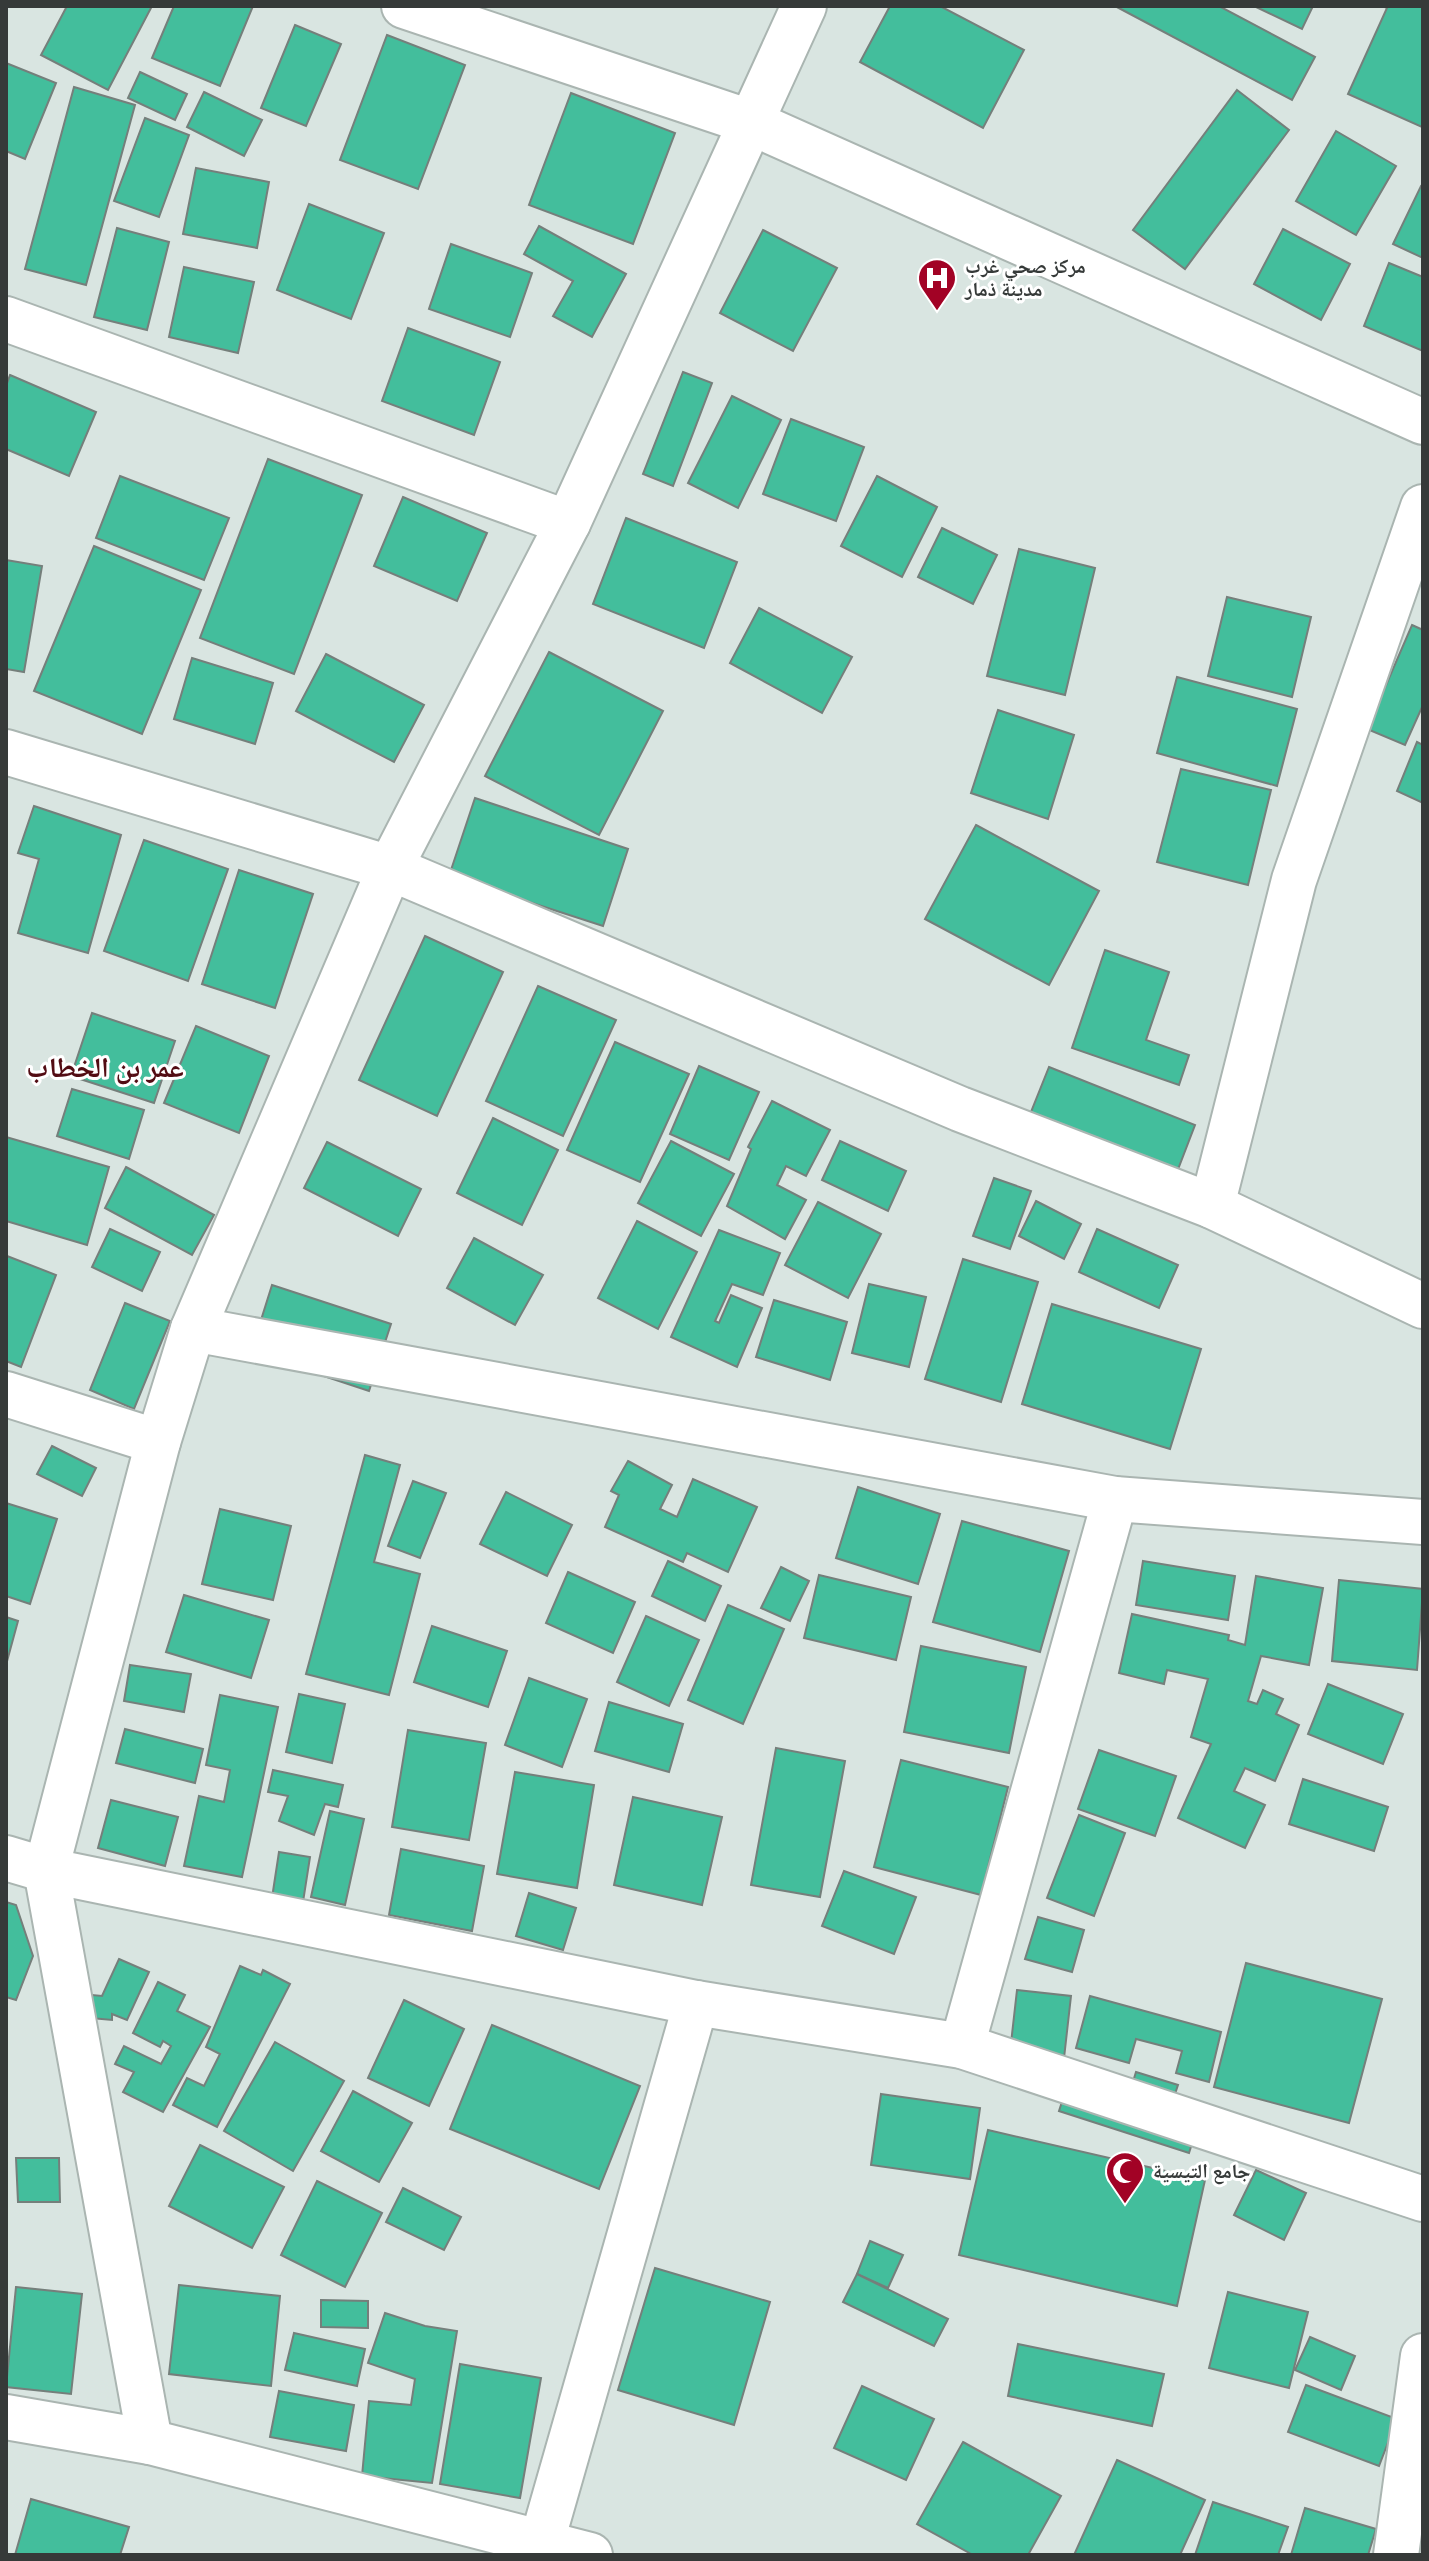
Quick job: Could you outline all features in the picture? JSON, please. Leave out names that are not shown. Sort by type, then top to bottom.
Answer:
[{"type":"street","points":[[404,6],[750,122],[1423,422]]},
{"type":"street","points":[[150,2442],[26,1864],[193,1329],[390,868],[568,523],[804,6]]},
{"type":"street","points":[[6,319],[568,523]]},
{"type":"street","points":[[1212,1206],[1294,880],[1423,507]]},
{"type":"street","points":[[6,752],[390,868],[960,1109],[1212,1206],[1423,1306]]},
{"type":"street","points":[[193,1329],[1115,1499],[1423,1522]]},
{"type":"street","points":[[6,1394],[158,1442]]},
{"type":"street","points":[[962,2046],[1115,1499]]},
{"type":"street","points":[[26,1864],[696,2003],[962,2046],[1423,2199]]},
{"type":"street","points":[[540,2550],[696,2003]]},
{"type":"street","points":[[1396,2555],[1423,2356]]},
{"type":"street","points":[[6,2417],[150,2442],[540,2550],[590,2555]]},
{"type":"building","points":[[67,6],[152,6],[108,90],[41,55]]},
{"type":"building","points":[[174,6],[253,6],[220,86],[152,58]]},
{"type":"building","points":[[890,6],[940,6],[1024,50],[983,128],[860,62]]},
{"type":"building","points":[[1115,6],[1219,6],[1315,57],[1292,100]]},
{"type":"building","points":[[1254,6],[1313,6],[1302,29]]},
{"type":"building","points":[[1383,6],[1423,6],[1422,127],[1348,94],[1387,8]]},
{"type":"building","points":[[295,25],[341,44],[306,126],[261,108]]},
{"type":"building","points":[[387,35],[465,65],[418,189],[340,160]]},
{"type":"building","points":[[6,63],[56,83],[25,159],[6,151]]},
{"type":"building","points":[[140,72],[187,94],[175,120],[128,98]]},
{"type":"building","points":[[74,87],[135,105],[86,285],[25,269]]},
{"type":"building","points":[[1237,90],[1289,130],[1185,269],[1133,230]]},
{"type":"building","points":[[204,92],[262,120],[244,156],[187,127]]},
{"type":"building","points":[[571,93],[675,133],[633,244],[529,205]]},
{"type":"building","points":[[145,118],[189,135],[159,217],[114,201]]},
{"type":"building","points":[[1336,131],[1396,166],[1356,235],[1296,201]]},
{"type":"building","points":[[196,168],[269,182],[257,248],[183,234]]},
{"type":"building","points":[[1423,187],[1423,258],[1393,244]]},
{"type":"building","points":[[309,204],[384,233],[351,319],[277,290]]},
{"type":"building","points":[[539,226],[626,274],[592,337],[553,316],[573,281],[524,254]]},
{"type":"building","points":[[117,228],[169,242],[147,330],[94,317]]},
{"type":"building","points":[[1283,229],[1350,264],[1321,320],[1254,284]]},
{"type":"building","points":[[763,230],[837,268],[793,351],[720,313]]},
{"type":"building","points":[[451,244],[532,273],[510,337],[429,309]]},
{"type":"building","points":[[1389,263],[1423,277],[1423,351],[1364,326]]},
{"type":"building","points":[[184,267],[254,282],[238,353],[169,337]]},
{"type":"building","points":[[408,328],[500,362],[474,435],[382,401]]},
{"type":"building","points":[[683,372],[712,383],[673,486],[643,474]]},
{"type":"building","points":[[10,375],[96,412],[69,476],[6,449],[6,386]]},
{"type":"building","points":[[732,396],[781,420],[738,508],[688,483]]},
{"type":"building","points":[[791,419],[864,447],[836,521],[763,494]]},
{"type":"building","points":[[268,459],[362,495],[294,674],[200,638]]},
{"type":"building","points":[[120,476],[229,518],[204,580],[96,538]]},
{"type":"building","points":[[877,476],[937,507],[902,577],[841,546]]},
{"type":"building","points":[[403,497],[487,533],[457,601],[374,566]]},
{"type":"building","points":[[626,518],[737,562],[704,648],[593,604]]},
{"type":"building","points":[[942,528],[997,555],[973,604],[918,577]]},
{"type":"building","points":[[94,546],[201,590],[142,734],[34,691]]},
{"type":"building","points":[[1019,549],[1095,568],[1065,695],[987,676]]},
{"type":"building","points":[[6,560],[42,566],[24,672],[6,669]]},
{"type":"building","points":[[1227,597],[1311,617],[1292,697],[1208,676]]},
{"type":"building","points":[[759,608],[852,657],[822,713],[730,663]]},
{"type":"building","points":[[1412,625],[1423,630],[1423,705],[1405,745],[1367,729]]},
{"type":"building","points":[[549,652],[663,711],[599,835],[485,776]]},
{"type":"building","points":[[326,654],[424,705],[394,762],[296,711]]},
{"type":"building","points":[[192,658],[273,683],[255,744],[174,719]]},
{"type":"building","points":[[1177,677],[1297,709],[1277,786],[1157,753]]},
{"type":"building","points":[[998,710],[1074,735],[1048,819],[971,793]]},
{"type":"building","points":[[1417,742],[1423,745],[1423,803],[1397,791]]},
{"type":"building","points":[[1181,769],[1271,790],[1248,885],[1157,862]]},
{"type":"building","points":[[475,798],[628,849],[603,926],[449,876]]},
{"type":"building","points":[[34,806],[121,835],[88,953],[18,933],[39,859],[18,853]]},
{"type":"building","points":[[976,825],[1099,891],[1049,985],[925,919]]},
{"type":"building","points":[[144,840],[228,869],[188,981],[104,951]]},
{"type":"building","points":[[239,870],[313,894],[275,1008],[202,984]]},
{"type":"building","points":[[425,936],[503,972],[437,1116],[359,1080]]},
{"type":"building","points":[[1105,950],[1169,972],[1146,1040],[1189,1055],[1179,1085],[1072,1048]]},
{"type":"building","points":[[538,986],[616,1020],[563,1136],[486,1101]]},
{"type":"building","points":[[92,1013],[175,1041],[154,1103],[71,1076]]},
{"type":"building","points":[[196,1026],[269,1056],[239,1133],[164,1103]]},
{"type":"building","points":[[615,1042],[689,1074],[640,1182],[567,1150]]},
{"type":"building","points":[[699,1066],[759,1092],[729,1160],[670,1134]]},
{"type":"building","points":[[1049,1067],[1195,1125],[1172,1185],[1025,1127]]},
{"type":"building","points":[[72,1089],[144,1110],[129,1159],[57,1136]]},
{"type":"building","points":[[772,1101],[830,1130],[806,1176],[786,1166],[777,1185],[806,1200],[785,1239],[727,1206],[751,1149],[748,1147]]},
{"type":"building","points":[[493,1118],[558,1150],[522,1225],[457,1193]]},
{"type":"building","points":[[6,1137],[109,1167],[87,1245],[6,1221]]},
{"type":"building","points":[[671,1141],[734,1174],[701,1236],[638,1203]]},
{"type":"building","points":[[840,1141],[906,1171],[888,1211],[822,1180]]},
{"type":"building","points":[[327,1142],[421,1189],[398,1236],[304,1188]]},
{"type":"building","points":[[126,1167],[214,1215],[192,1255],[105,1208]]},
{"type":"building","points":[[994,1178],[1031,1191],[1010,1249],[973,1236]]},
{"type":"building","points":[[1036,1201],[1081,1224],[1064,1259],[1019,1236]]},
{"type":"building","points":[[818,1202],[881,1234],[848,1298],[785,1265]]},
{"type":"building","points":[[637,1221],[697,1252],[658,1329],[598,1298]]},
{"type":"building","points":[[110,1229],[160,1252],[142,1291],[92,1267]]},
{"type":"building","points":[[1097,1229],[1178,1265],[1159,1308],[1079,1272]]},
{"type":"building","points":[[719,1230],[780,1253],[763,1295],[732,1284],[715,1321],[719,1323],[731,1295],[762,1308],[737,1367],[671,1337]]},
{"type":"building","points":[[474,1238],[543,1275],[515,1325],[447,1288]]},
{"type":"building","points":[[7,1256],[56,1275],[21,1367],[6,1361]]},
{"type":"building","points":[[963,1259],[1038,1282],[1001,1402],[925,1379]]},
{"type":"building","points":[[869,1284],[926,1297],[909,1367],[852,1353]]},
{"type":"building","points":[[272,1285],[391,1324],[369,1391],[251,1352]]},
{"type":"building","points":[[774,1300],[847,1322],[830,1380],[756,1357]]},
{"type":"building","points":[[125,1303],[170,1321],[134,1409],[90,1390]]},
{"type":"building","points":[[1052,1304],[1201,1349],[1170,1449],[1022,1404]]},
{"type":"building","points":[[52,1446],[96,1468],[82,1496],[37,1474]]},
{"type":"building","points":[[365,1455],[400,1465],[374,1562],[420,1574],[389,1695],[306,1674]]},
{"type":"building","points":[[628,1461],[672,1485],[660,1509],[677,1517],[693,1479],[757,1507],[728,1572],[687,1553],[683,1562],[605,1527],[619,1495],[611,1491]]},
{"type":"building","points":[[413,1481],[446,1493],[420,1558],[388,1546]]},
{"type":"building","points":[[858,1487],[940,1514],[918,1584],[836,1558]]},
{"type":"building","points":[[506,1492],[572,1525],[547,1576],[480,1544]]},
{"type":"building","points":[[6,1503],[57,1519],[30,1604],[6,1596]]},
{"type":"building","points":[[220,1509],[291,1526],[273,1600],[202,1584]]},
{"type":"building","points":[[962,1521],[1069,1551],[1040,1652],[933,1622]]},
{"type":"building","points":[[668,1561],[721,1586],[705,1621],[652,1596]]},
{"type":"building","points":[[1143,1561],[1235,1576],[1228,1620],[1136,1605]]},
{"type":"building","points":[[781,1567],[809,1581],[790,1621],[761,1608]]},
{"type":"building","points":[[568,1572],[635,1602],[613,1653],[546,1623]]},
{"type":"building","points":[[819,1575],[911,1597],[896,1660],[804,1638]]},
{"type":"building","points":[[1256,1576],[1323,1588],[1309,1665],[1261,1656],[1248,1701],[1257,1704],[1263,1690],[1283,1699],[1276,1714],[1299,1725],[1275,1781],[1245,1768],[1234,1791],[1265,1805],[1245,1848],[1178,1818],[1211,1744],[1191,1737],[1208,1679],[1167,1670],[1164,1684],[1119,1673],[1132,1614],[1229,1635],[1228,1640],[1245,1645]]},
{"type":"building","points":[[1339,1580],[1423,1589],[1417,1670],[1332,1661]]},
{"type":"building","points":[[184,1595],[269,1620],[251,1678],[166,1652]]},
{"type":"building","points":[[728,1605],[784,1629],[743,1724],[688,1700]]},
{"type":"building","points":[[646,1616],[699,1640],[669,1706],[617,1682]]},
{"type":"building","points":[[6,1617],[18,1621],[6,1665]]},
{"type":"building","points":[[432,1626],[507,1651],[488,1707],[414,1682]]},
{"type":"building","points":[[921,1646],[1026,1667],[1009,1753],[904,1732]]},
{"type":"building","points":[[130,1665],[191,1674],[184,1712],[124,1701]]},
{"type":"building","points":[[529,1678],[587,1699],[562,1767],[505,1745]]},
{"type":"building","points":[[1328,1684],[1403,1714],[1383,1764],[1308,1734]]},
{"type":"building","points":[[299,1694],[345,1704],[332,1763],[286,1752]]},
{"type":"building","points":[[220,1695],[278,1707],[242,1877],[184,1866],[199,1796],[224,1802],[230,1770],[206,1765]]},
{"type":"building","points":[[609,1702],[683,1724],[669,1772],[595,1751]]},
{"type":"building","points":[[125,1729],[203,1749],[195,1783],[116,1763]]},
{"type":"building","points":[[408,1730],[486,1743],[469,1840],[392,1827]]},
{"type":"building","points":[[776,1748],[845,1761],[820,1897],[751,1885]]},
{"type":"building","points":[[1099,1750],[1176,1776],[1155,1836],[1078,1809]]},
{"type":"building","points":[[901,1760],[1008,1787],[981,1895],[874,1867]]},
{"type":"building","points":[[273,1770],[343,1785],[338,1807],[325,1804],[314,1835],[279,1821],[288,1796],[268,1792]]},
{"type":"building","points":[[515,1772],[594,1785],[577,1888],[497,1874]]},
{"type":"building","points":[[1303,1779],[1388,1807],[1374,1851],[1289,1824]]},
{"type":"building","points":[[633,1797],[722,1817],[702,1905],[614,1885]]},
{"type":"building","points":[[111,1800],[178,1817],[165,1866],[98,1848]]},
{"type":"building","points":[[330,1811],[364,1819],[345,1905],[311,1897]]},
{"type":"building","points":[[1079,1815],[1125,1833],[1094,1916],[1047,1898]]},
{"type":"building","points":[[401,1849],[484,1866],[472,1931],[389,1915]]},
{"type":"building","points":[[279,1852],[310,1857],[303,1902],[272,1898]]},
{"type":"building","points":[[844,1871],[916,1897],[894,1954],[822,1926]]},
{"type":"building","points":[[529,1893],[576,1908],[563,1950],[516,1936]]},
{"type":"building","points":[[6,1902],[16,1905],[33,1956],[16,2000],[6,1997]]},
{"type":"building","points":[[1038,1917],[1084,1930],[1072,1972],[1025,1959]]},
{"type":"building","points":[[119,1959],[149,1972],[127,2020],[112,2014],[112,2020],[80,2017],[82,1994],[102,1996]]},
{"type":"building","points":[[1246,1963],[1382,1999],[1349,2123],[1214,2087]]},
{"type":"building","points":[[240,1966],[261,1975],[263,1970],[290,1984],[217,2127],[173,2105],[187,2078],[204,2086],[220,2054],[206,2047]]},
{"type":"building","points":[[158,1982],[185,1995],[177,2011],[210,2027],[163,2112],[123,2092],[134,2072],[115,2064],[124,2046],[161,2064],[171,2046],[163,2041],[160,2047],[133,2033]]},
{"type":"building","points":[[1017,1990],[1071,1996],[1063,2067],[1009,2061]]},
{"type":"building","points":[[1090,1996],[1221,2032],[1209,2082],[1176,2073],[1182,2051],[1136,2039],[1129,2063],[1076,2048]]},
{"type":"building","points":[[404,2000],[464,2029],[429,2106],[368,2078]]},
{"type":"building","points":[[492,2025],[640,2086],[599,2189],[450,2129]]},
{"type":"building","points":[[275,2042],[344,2081],[293,2171],[224,2131]]},
{"type":"building","points":[[1136,2072],[1178,2085],[1167,2118],[1197,2128],[1189,2153],[1059,2111],[1067,2086],[1126,2104]]},
{"type":"building","points":[[353,2091],[412,2123],[379,2182],[321,2151]]},
{"type":"building","points":[[881,2094],[980,2108],[970,2179],[871,2165]]},
{"type":"building","points":[[988,2130],[1205,2180],[1177,2306],[959,2255]]},
{"type":"building","points":[[200,2145],[284,2187],[252,2248],[169,2206]]},
{"type":"building","points":[[16,2158],[59,2158],[60,2202],[18,2202]]},
{"type":"building","points":[[1256,2170],[1306,2193],[1284,2240],[1234,2215]]},
{"type":"building","points":[[317,2181],[382,2213],[345,2287],[281,2255]]},
{"type":"building","points":[[403,2188],[461,2217],[444,2250],[386,2222]]},
{"type":"building","points":[[870,2241],[903,2255],[888,2288],[857,2274]]},
{"type":"building","points":[[655,2268],[770,2302],[734,2425],[618,2390]]},
{"type":"building","points":[[857,2274],[948,2319],[934,2346],[843,2302]]},
{"type":"building","points":[[179,2285],[280,2296],[271,2386],[169,2374]]},
{"type":"building","points":[[16,2287],[82,2294],[71,2394],[6,2387]]},
{"type":"building","points":[[1228,2292],[1308,2312],[1289,2388],[1209,2368]]},
{"type":"building","points":[[321,2300],[368,2301],[368,2328],[321,2327]]},
{"type":"building","points":[[385,2313],[425,2326],[457,2331],[432,2483],[362,2476],[369,2401],[411,2405],[415,2379],[368,2363]]},
{"type":"building","points":[[294,2333],[365,2349],[357,2386],[285,2370]]},
{"type":"building","points":[[1310,2337],[1355,2356],[1341,2390],[1295,2370]]},
{"type":"building","points":[[1018,2344],[1164,2374],[1152,2426],[1008,2396]]},
{"type":"building","points":[[460,2364],[541,2378],[520,2498],[440,2484]]},
{"type":"building","points":[[1306,2385],[1397,2419],[1379,2466],[1288,2432]]},
{"type":"building","points":[[862,2386],[934,2419],[906,2480],[834,2448]]},
{"type":"building","points":[[279,2391],[354,2405],[346,2451],[270,2437]]},
{"type":"building","points":[[963,2442],[1061,2496],[1028,2555],[973,2555],[917,2524]]},
{"type":"building","points":[[1117,2460],[1205,2500],[1180,2555],[1074,2555]]},
{"type":"building","points":[[31,2499],[129,2527],[120,2555],[15,2555]]},
{"type":"building","points":[[1213,2502],[1288,2527],[1278,2555],[1195,2555]]},
{"type":"building","points":[[1305,2508],[1376,2529],[1368,2555],[1291,2555]]},
{"type":"place","name":"مركز صحي غرب مدينة ذمار","points":[[937,312]]},
{"type":"place","name":"جامع التيسية","points":[[1125,2205]]},
{"type":"district","name":"عمر بن الخطاب","points":[[105,1067]]}]
